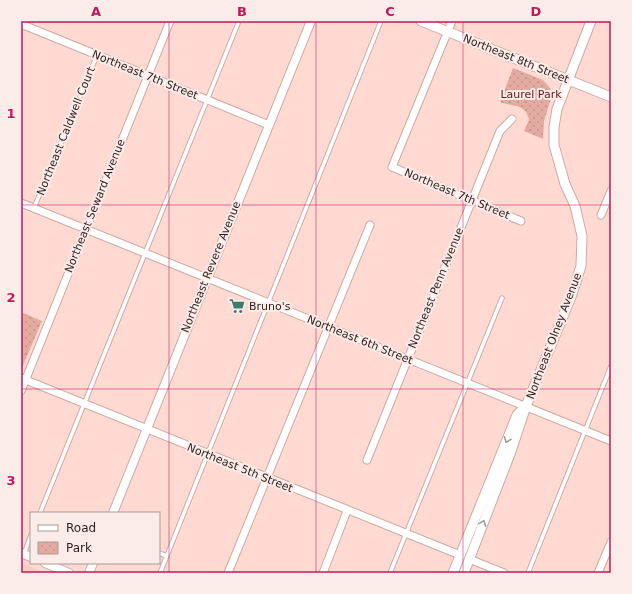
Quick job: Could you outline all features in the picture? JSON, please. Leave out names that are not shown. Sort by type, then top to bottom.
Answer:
[{"type":"main road","name":"Northeast 8th Street","points":[[421,21],[611,97]]},
{"type":"main road","points":[[568,80],[590,21]]},
{"type":"main road","name":"Northeast Olney Avenue","points":[[464,573],[515,440],[526,406],[571,297],[581,266],[582,236],[575,206],[565,184],[554,144],[554,127],[557,109],[568,80]]},
{"type":"main road","name":"Northeast Olney Avenue","points":[[453,573],[517,415],[526,406]]},
{"type":"street","name":"Northeast Seward Avenue","points":[[21,391],[23,379],[86,229],[170,21]]},
{"type":"street","name":"Northeast Revere Avenue","points":[[113,512],[311,21]]},
{"type":"street","points":[[448,32],[452,21]]},
{"type":"street","name":"Northeast 7th Street","points":[[21,24],[269,125]]},
{"type":"street","name":"Northeast 7th Street","points":[[448,32],[392,167],[521,222]]},
{"type":"street","name":"Northeast Penn Avenue","points":[[367,460],[500,131],[512,119]]},
{"type":"street","points":[[601,215],[611,191]]},
{"type":"street","name":"Northeast 6th Street","points":[[21,203],[207,277],[329,328],[468,382],[611,441]]},
{"type":"street","points":[[228,573],[370,225]]},
{"type":"street","name":"Northeast 5th Street","points":[[23,379],[267,479],[460,555]]},
{"type":"street","points":[[323,573],[347,511]]},
{"type":"street","points":[[598,573],[611,542]]},
{"type":"street","points":[[469,559],[504,573]]},
{"type":"street","points":[[47,564],[69,573]]},
{"type":"lane","points":[[40,512],[239,21]]},
{"type":"lane","points":[[160,573],[209,454],[381,21]]},
{"type":"lane","name":"Northeast Caldwell Court","points":[[34,208],[98,55]]},
{"type":"lane","points":[[390,573],[502,298]]},
{"type":"lane","points":[[528,573],[611,366]]},
{"type":"lane","points":[[25,555],[30,538]]},
{"type":"lane","points":[[160,553],[167,556]]},
{"type":"shaded area","points":[[21,563],[46,573],[21,573]]},
{"type":"green space","name":"Laurel Park","points":[[513,68],[543,80],[550,88],[551,98],[544,121],[543,139],[524,131],[529,120],[522,108],[500,102]]},
{"type":"green space","points":[[21,312],[42,321],[21,370]]},
{"type":"place","name":"Bruno's","points":[[237,306]]}]
